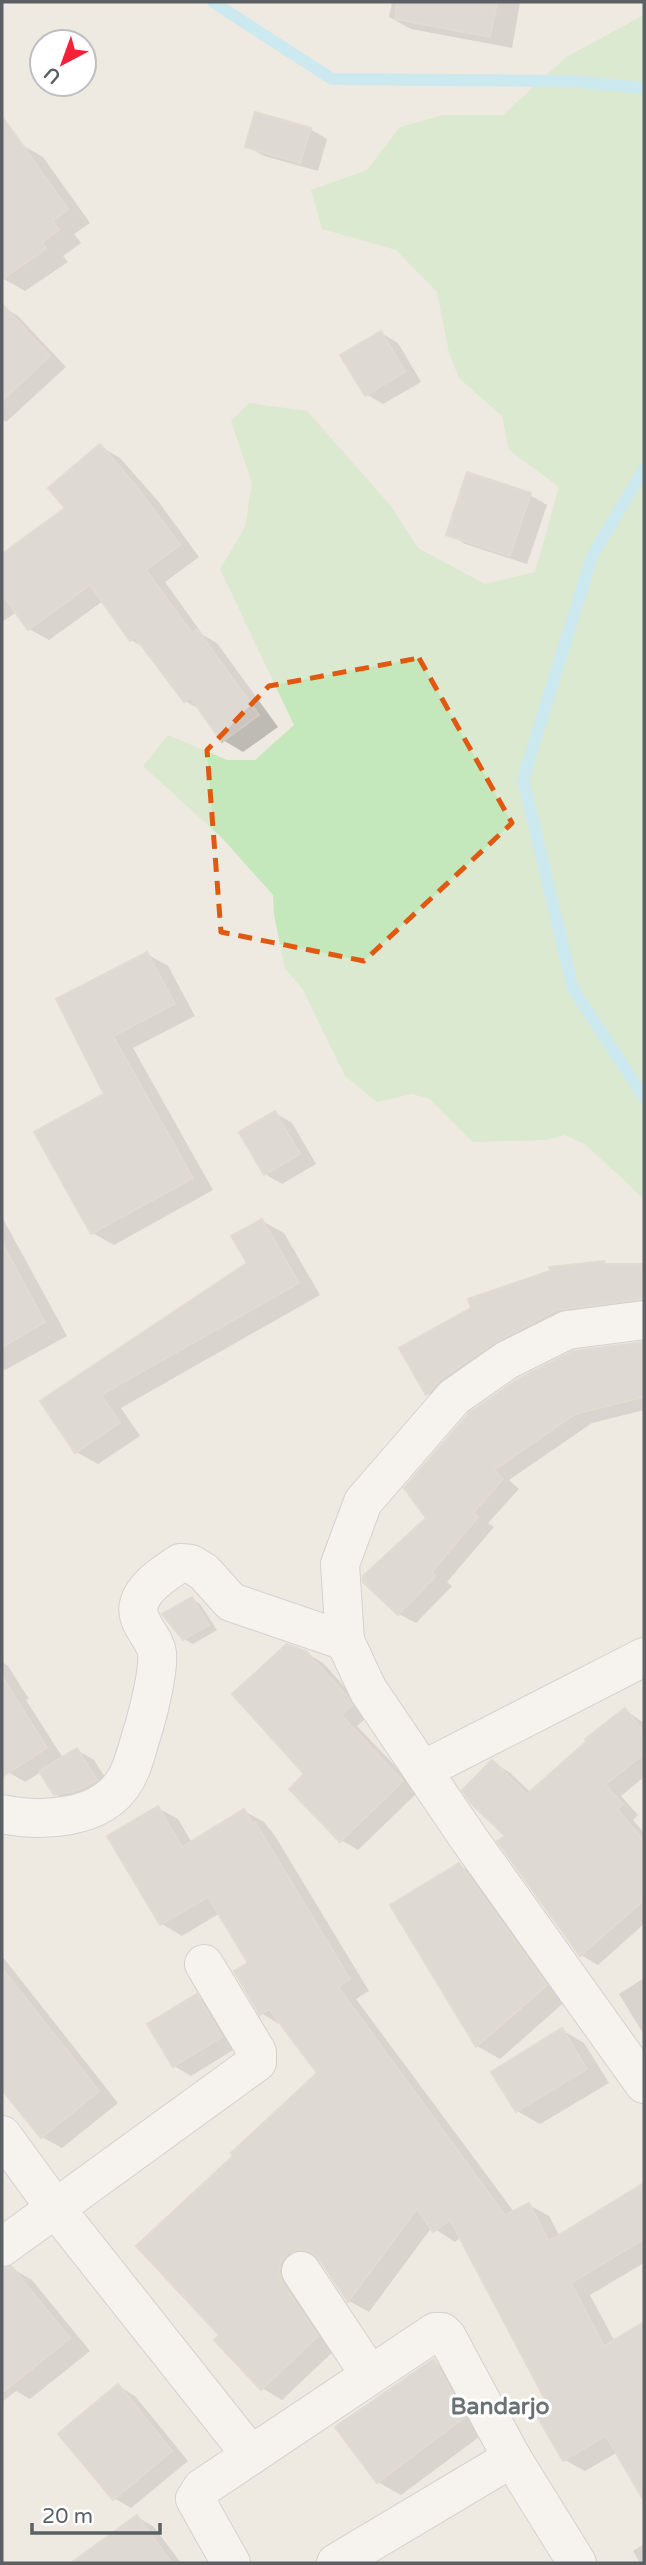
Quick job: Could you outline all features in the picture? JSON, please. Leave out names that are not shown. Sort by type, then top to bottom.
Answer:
[{"type":"street","points":[[644,1320],[567,1330],[507,1360],[454,1397],[363,1502],[340,1564],[345,1641],[368,1690],[644,2084]]},
{"type":"street","points":[[2,1814],[56,1817],[92,1808],[113,1796],[126,1780],[151,1706],[157,1652],[138,1613],[139,1603],[148,1589],[180,1563],[191,1564],[204,1572],[230,1602],[345,1641]]},
{"type":"street","points":[[423,1770],[644,1657]]},
{"type":"street","points":[[2,2247],[257,2062],[257,2052],[204,1964]]},
{"type":"street","points":[[2,2135],[56,2209],[251,2455]]},
{"type":"street","points":[[302,2271],[370,2375]]},
{"type":"street","points":[[231,2563],[195,2498],[202,2487],[435,2332],[442,2332],[512,2458],[577,2563]]},
{"type":"street","points":[[344,2561],[512,2458]]},
{"type":"highlighted area","points":[[419,658],[512,823],[364,961],[221,932],[207,750],[269,686]]},
{"type":"green space","points":[[644,15],[644,1199],[586,1145],[565,1135],[546,1140],[473,1142],[430,1099],[412,1094],[377,1102],[345,1076],[302,988],[285,969],[274,915],[273,895],[223,839],[143,766],[168,735],[227,760],[255,760],[294,725],[220,569],[245,527],[252,483],[231,421],[249,403],[307,411],[391,506],[418,548],[485,584],[535,572],[559,487],[509,450],[502,416],[459,378],[449,353],[437,292],[396,250],[322,229],[311,190],[367,170],[400,127],[443,115],[503,115],[566,57]]},
{"type":"building","points":[[397,2],[497,2],[490,37],[395,19]]},
{"type":"building","points":[[255,112],[311,128],[300,163],[245,147]]},
{"type":"building","points":[[2,116],[68,209],[53,221],[59,230],[42,242],[46,249],[2,279]]},
{"type":"building","points":[[2,304],[50,356],[2,401]]},
{"type":"building","points":[[381,331],[405,372],[365,396],[340,355]]},
{"type":"building","points":[[100,444],[137,487],[180,545],[146,570],[192,633],[197,629],[259,715],[222,742],[190,697],[184,702],[135,637],[130,641],[90,585],[28,630],[2,594],[2,554],[65,508],[48,488]]},
{"type":"building","points":[[467,472],[531,493],[510,556],[446,535]]},
{"type":"building","points":[[147,952],[175,1004],[113,1036],[193,1178],[91,1234],[34,1132],[104,1094],[56,999]]},
{"type":"building","points":[[275,1111],[300,1154],[264,1175],[239,1132]]},
{"type":"building","points":[[262,1219],[299,1283],[101,1395],[120,1423],[75,1453],[40,1401],[247,1263],[231,1236]]},
{"type":"building","points":[[2,1243],[45,1322],[2,1347]]},
{"type":"building","points":[[604,1261],[605,1264],[644,1264],[644,1299],[557,1310],[495,1342],[441,1379],[426,1395],[399,1348],[471,1308],[468,1299],[550,1271],[549,1267]]},
{"type":"building","points":[[644,1342],[644,1397],[575,1414],[494,1470],[503,1479],[473,1513],[478,1517],[432,1572],[436,1576],[398,1615],[363,1582],[363,1576],[426,1518],[404,1488],[469,1413],[518,1379],[573,1351]]},
{"type":"building","points":[[192,1597],[209,1625],[183,1640],[162,1614]]},
{"type":"building","points":[[287,1644],[306,1651],[347,1696],[352,1705],[341,1715],[403,1781],[340,1842],[289,1789],[304,1774],[232,1694]]},
{"type":"building","points":[[2,1676],[47,1748],[2,1777]]},
{"type":"building","points":[[625,1708],[644,1732],[644,1754],[605,1785],[623,1804],[617,1809],[644,1841],[644,1900],[580,1956],[497,1841],[505,1836],[471,1803],[462,1790],[492,1760],[527,1794],[587,1741],[585,1739]]},
{"type":"building","points":[[77,1748],[97,1780],[78,1790],[54,1795],[39,1771]]},
{"type":"building","points":[[158,1806],[182,1847],[244,1809],[253,1824],[255,1822],[350,1979],[338,1987],[505,2215],[529,2203],[549,2241],[644,2183],[644,2239],[571,2283],[604,2346],[644,2322],[644,2501],[606,2436],[563,2461],[534,2411],[547,2403],[450,2220],[433,2232],[417,2209],[348,2302],[319,2259],[311,2252],[299,2249],[288,2253],[281,2262],[279,2272],[282,2282],[318,2336],[261,2390],[214,2340],[219,2335],[136,2246],[317,2073],[269,2009],[260,2015],[234,1971],[248,1963],[208,1897],[160,1925],[107,1836]]},
{"type":"building","points":[[459,1863],[547,1985],[476,2047],[390,1905]]},
{"type":"building","points":[[2,1968],[99,2091],[41,2138],[2,2090]]},
{"type":"building","points":[[197,1994],[222,2037],[173,2067],[147,2024]]},
{"type":"building","points":[[562,2028],[587,2069],[516,2112],[491,2072]]},
{"type":"building","points":[[11,2266],[70,2338],[2,2393],[2,2268]]},
{"type":"building","points":[[434,2359],[465,2417],[377,2483],[335,2427]]},
{"type":"building","points":[[118,2384],[172,2451],[113,2500],[58,2434]]},
{"type":"building","points":[[137,2515],[172,2563],[71,2563]]},
{"type":"waterway","points":[[213,2],[332,79],[569,81],[644,88]]},
{"type":"waterway","points":[[644,469],[592,556],[523,779],[573,989],[644,1097]]},
{"type":"district","name":"Bandarjo","points":[[500,2407]]}]
